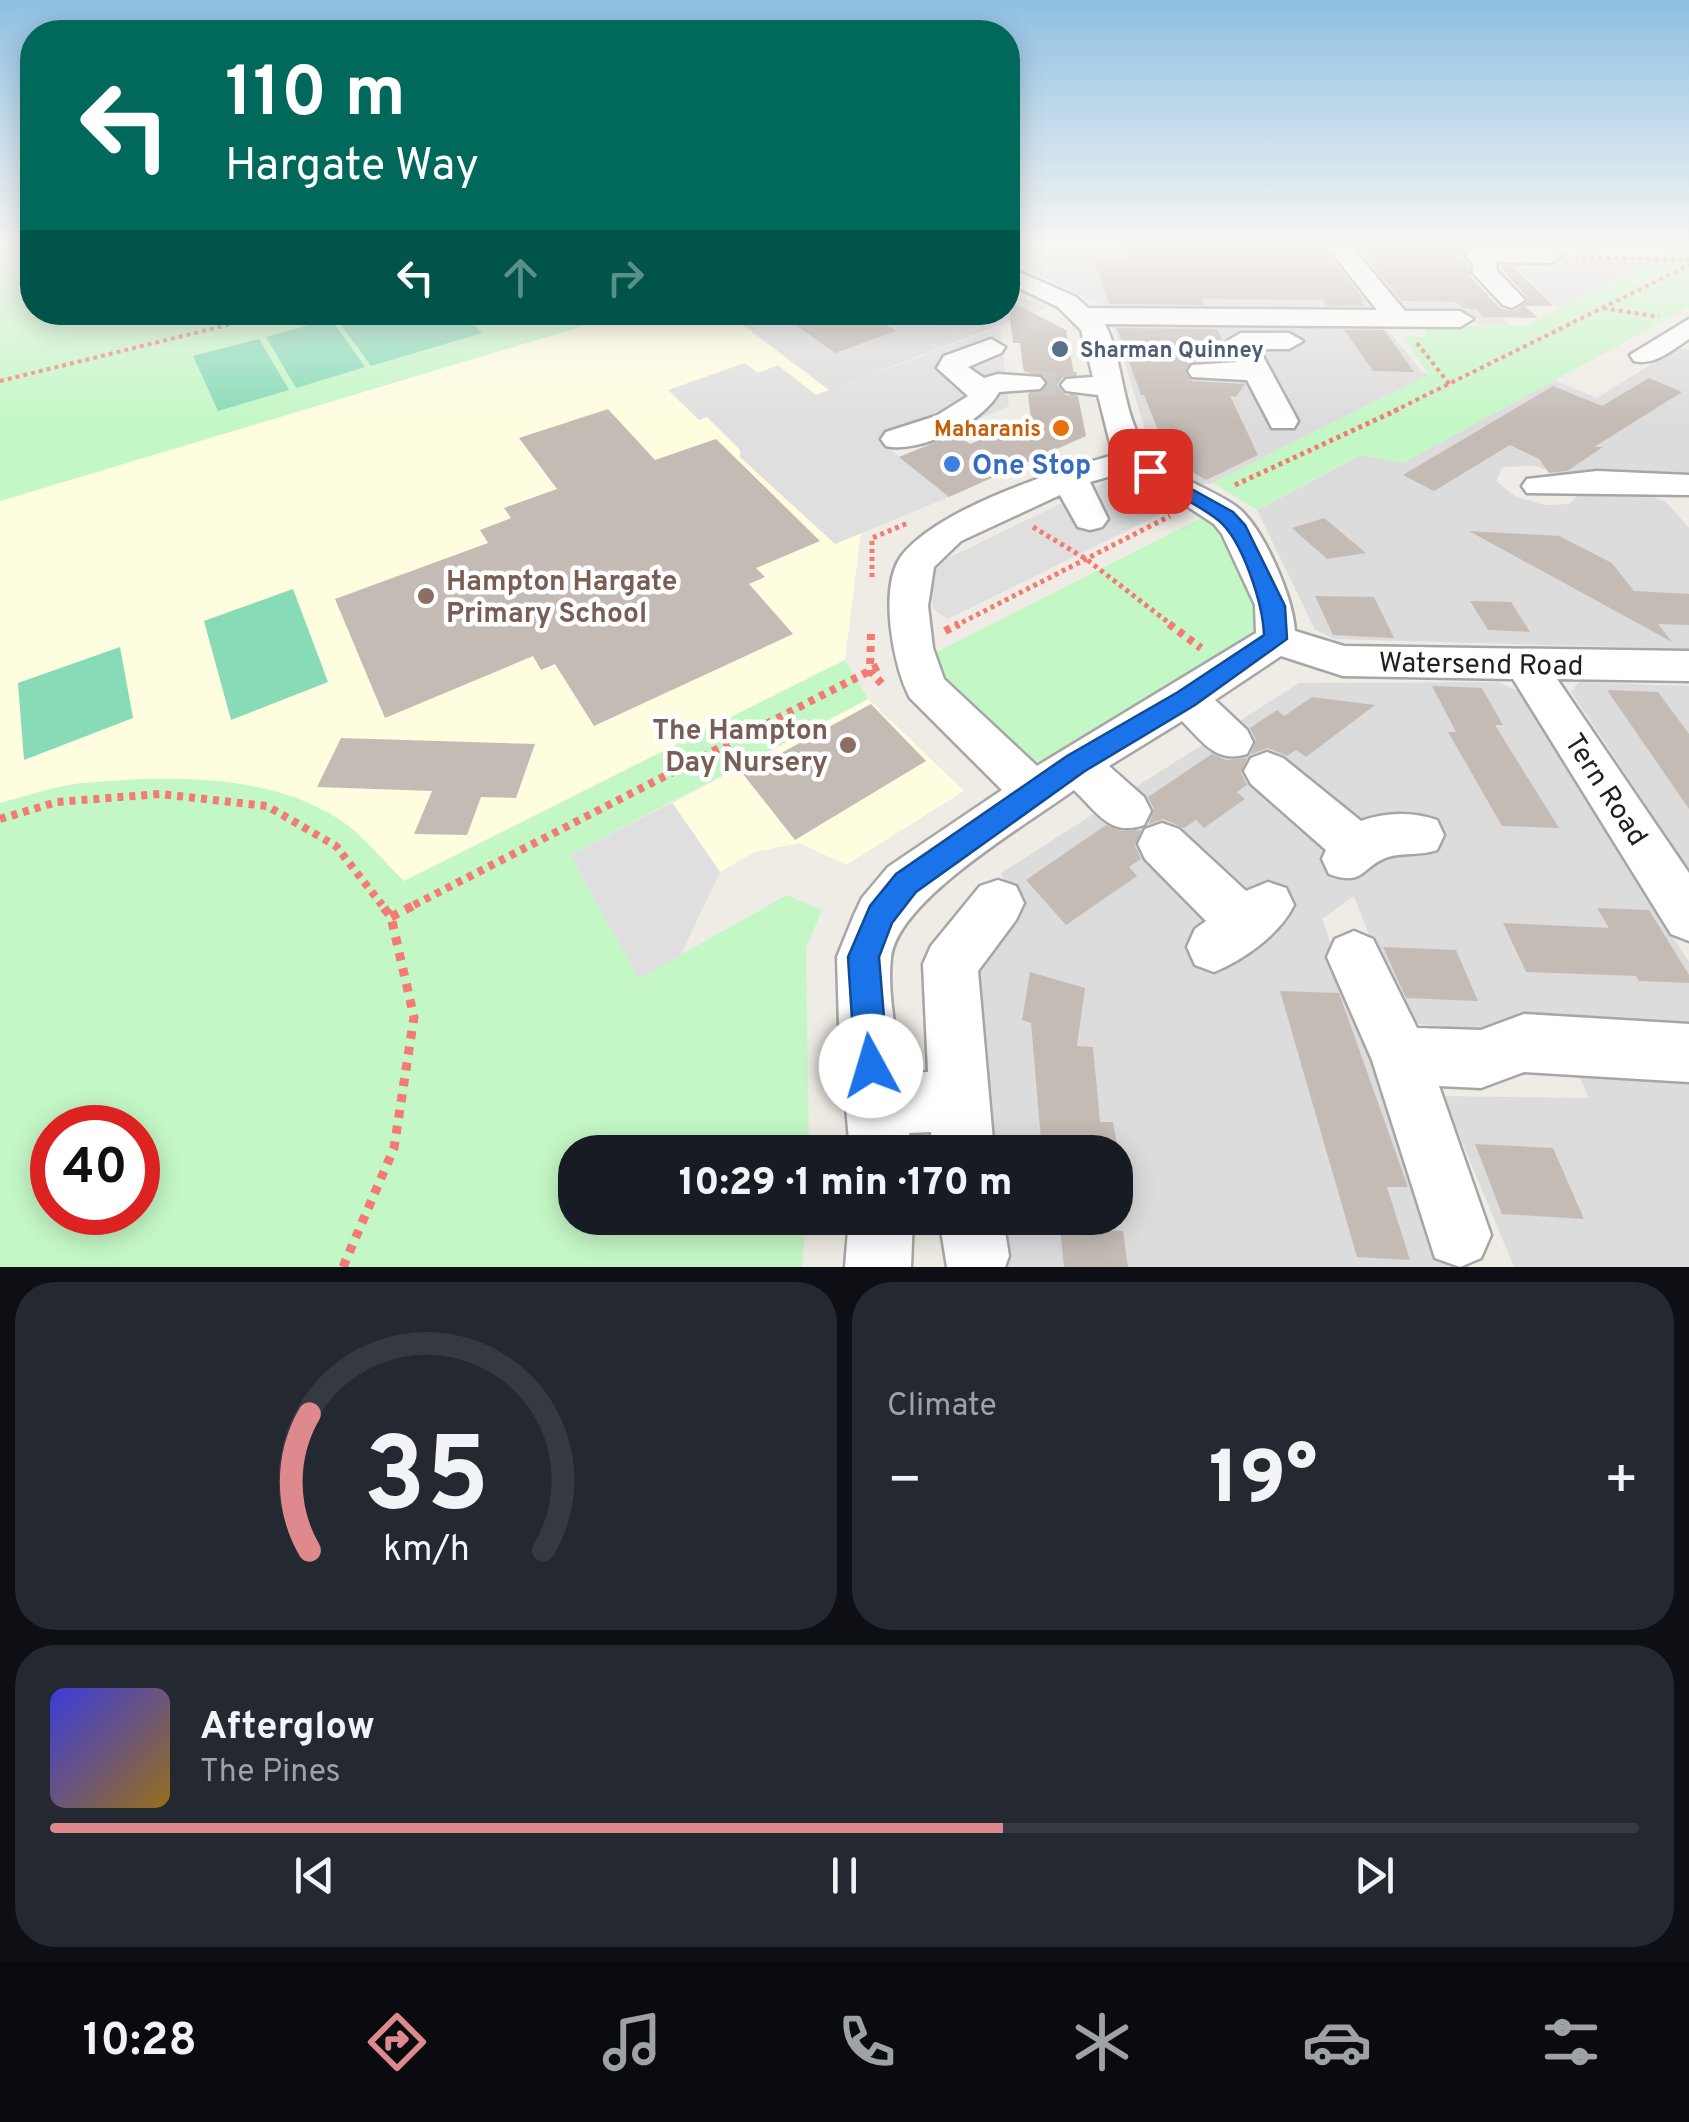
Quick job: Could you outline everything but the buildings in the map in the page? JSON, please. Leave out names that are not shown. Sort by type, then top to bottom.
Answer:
[{"type":"street","points":[[998,903],[950,964],[960,1126],[878,1129],[864,957],[880,915],[906,883],[1076,764],[1276,639],[1274,606],[1238,530],[1226,516],[1136,459],[1126,444],[1094,386],[1094,328],[1070,304]]},
{"type":"street","points":[[1387,304],[1398,318]]},
{"type":"street","points":[[1086,316],[1258,328],[1338,343]]},
{"type":"street","points":[[1283,422],[1240,340],[1258,328],[1398,318],[1460,320]]},
{"type":"street","points":[[1644,355],[1686,331]]},
{"type":"street","points":[[897,439],[966,414],[980,403],[986,392],[951,368],[954,362],[991,347]]},
{"type":"street","points":[[1202,370],[1257,372]]},
{"type":"street","points":[[980,389],[998,382],[1030,383]]},
{"type":"street","points":[[1035,793],[925,687],[913,648],[909,606],[916,562],[948,533],[1073,476],[1136,459]]},
{"type":"street","points":[[1073,476],[1073,488],[1090,519]]},
{"type":"street","points":[[1539,486],[1596,481],[1685,490]]},
{"type":"street","name":"Watersend Road","points":[[1276,639],[1343,661],[1689,666]]},
{"type":"street","name":"Tern Road","points":[[1524,662],[1689,917]]},
{"type":"street","points":[[1186,698],[1353,854],[1378,836],[1420,835]]},
{"type":"street","points":[[1076,764],[1242,925]]},
{"type":"street","points":[[1354,957],[1400,1056],[1458,1235]]},
{"type":"street","points":[[1400,1056],[1482,1059],[1524,1043],[1689,1053]]},
{"type":"street","points":[[878,1267],[880,1235]]},
{"type":"path","points":[[391,918],[1201,500],[1450,385],[1610,304]]},
{"type":"path","points":[[1603,308],[1662,317],[1686,331]]},
{"type":"path","points":[[1398,318],[1450,385]]},
{"type":"path","points":[[0,381],[227,325]]},
{"type":"path","points":[[1009,508],[1047,538],[1086,559],[1230,670]]},
{"type":"path","points":[[0,820],[56,802],[160,794],[266,806],[336,846],[391,918],[414,1016],[394,1148],[342,1267]]},
{"type":"shaded area","points":[[1020,304],[1048,307],[1020,318]]},
{"type":"shaded area","points":[[1098,304],[1370,307],[1361,313]]},
{"type":"shaded area","points":[[1396,304],[1489,304],[1509,325],[1479,325],[1466,315],[1421,314]]},
{"type":"shaded area","name":"Hampton Hargate Primary School","points":[[584,325],[743,325],[829,390],[817,395],[949,497],[861,532],[845,660],[404,881],[338,818],[285,794],[230,783],[167,780],[79,784],[0,803],[0,501]]},
{"type":"shaded area","points":[[743,325],[1001,325],[829,390]]},
{"type":"shaded area","points":[[932,325],[988,325],[955,338]]},
{"type":"shaded area","points":[[1370,325],[1389,331],[1422,372],[1430,374],[1213,483],[1200,485],[1152,454],[1114,326]]},
{"type":"shaded area","points":[[1000,327],[1009,406],[962,426],[955,422],[890,449],[949,497],[835,544],[740,457],[740,450],[707,417],[699,420],[668,390],[745,363],[758,373],[778,365],[816,395]]},
{"type":"shaded area","points":[[1677,348],[1689,350],[1689,476],[1588,472],[1562,476],[1536,466],[1503,467],[1496,481],[1516,497],[1546,505],[1569,504],[1580,493],[1651,496],[1666,502],[1689,528],[1689,649],[1335,639],[1315,630],[1257,510],[1361,455],[1403,462],[1554,380],[1597,398]]},
{"type":"shaded area","points":[[1120,475],[1171,509],[948,619],[933,609],[930,584],[936,564]]},
{"type":"shaded area","points":[[1498,682],[1521,692],[1689,962],[1689,1031],[1480,1031],[1402,1022],[1354,896],[1322,919],[1449,1267],[1002,1267],[997,1235],[1133,1235],[1133,1135],[985,1135],[963,968],[1018,911],[1001,873],[1299,683]]},
{"type":"shaded area","points":[[1579,682],[1689,686],[1689,870],[1571,692]]},
{"type":"shaded area","name":"The Hampton Day Nursery","points":[[868,699],[964,791],[846,865],[800,843],[754,852],[720,872],[673,803]]},
{"type":"shaded area","points":[[672,803],[720,872],[680,956],[639,979],[570,855]]},
{"type":"shaded area","points":[[1574,1066],[1689,1073],[1689,1267],[1514,1267],[1443,1096],[1589,1098]]},
{"type":"green space","points":[[0,304],[20,304],[20,325],[587,325],[0,501]]},
{"type":"green space","points":[[1567,304],[1689,304],[1403,463],[1360,455],[1257,510],[1213,483],[1429,374],[1403,336],[1427,337],[1425,328],[1437,326],[1526,325]]},
{"type":"green space","points":[[309,325],[335,325],[365,367],[296,388],[266,337]]},
{"type":"green space","points":[[341,325],[474,325],[482,333],[371,366]]},
{"type":"green space","points":[[259,339],[289,390],[218,411],[193,356]]},
{"type":"green space","points":[[1203,517],[1230,541],[1250,591],[1258,619],[1251,643],[1056,761],[1040,762],[1021,756],[925,658]]},
{"type":"green space","points":[[293,589],[328,682],[231,720],[204,621]]},
{"type":"green space","points":[[120,647],[133,718],[24,760],[18,683]]},
{"type":"green space","points":[[845,660],[868,699],[570,855],[639,978],[787,895],[822,910],[806,948],[809,1135],[558,1135],[558,1235],[805,1235],[802,1267],[0,1267],[0,803],[82,783],[213,781],[278,792],[309,803],[364,839],[404,881]]},
{"type":"tunnel","points":[[1030,383],[1076,385]]},
{"type":"place","name":"Sharman Quinney","points":[[1060,349]]},
{"type":"place","name":"Maharanis","points":[[1061,428]]},
{"type":"place","name":"One Stop","points":[[952,464]]},
{"type":"place","name":"Hampton Hargate Primary School","points":[[426,596]]},
{"type":"place","name":"The Hampton Day Nursery","points":[[848,745]]},
{"type":"route","points":[[871,1066],[864,957],[880,915],[906,883],[1076,764],[1276,639],[1274,606],[1238,530],[1226,516],[1150,471]]}]
